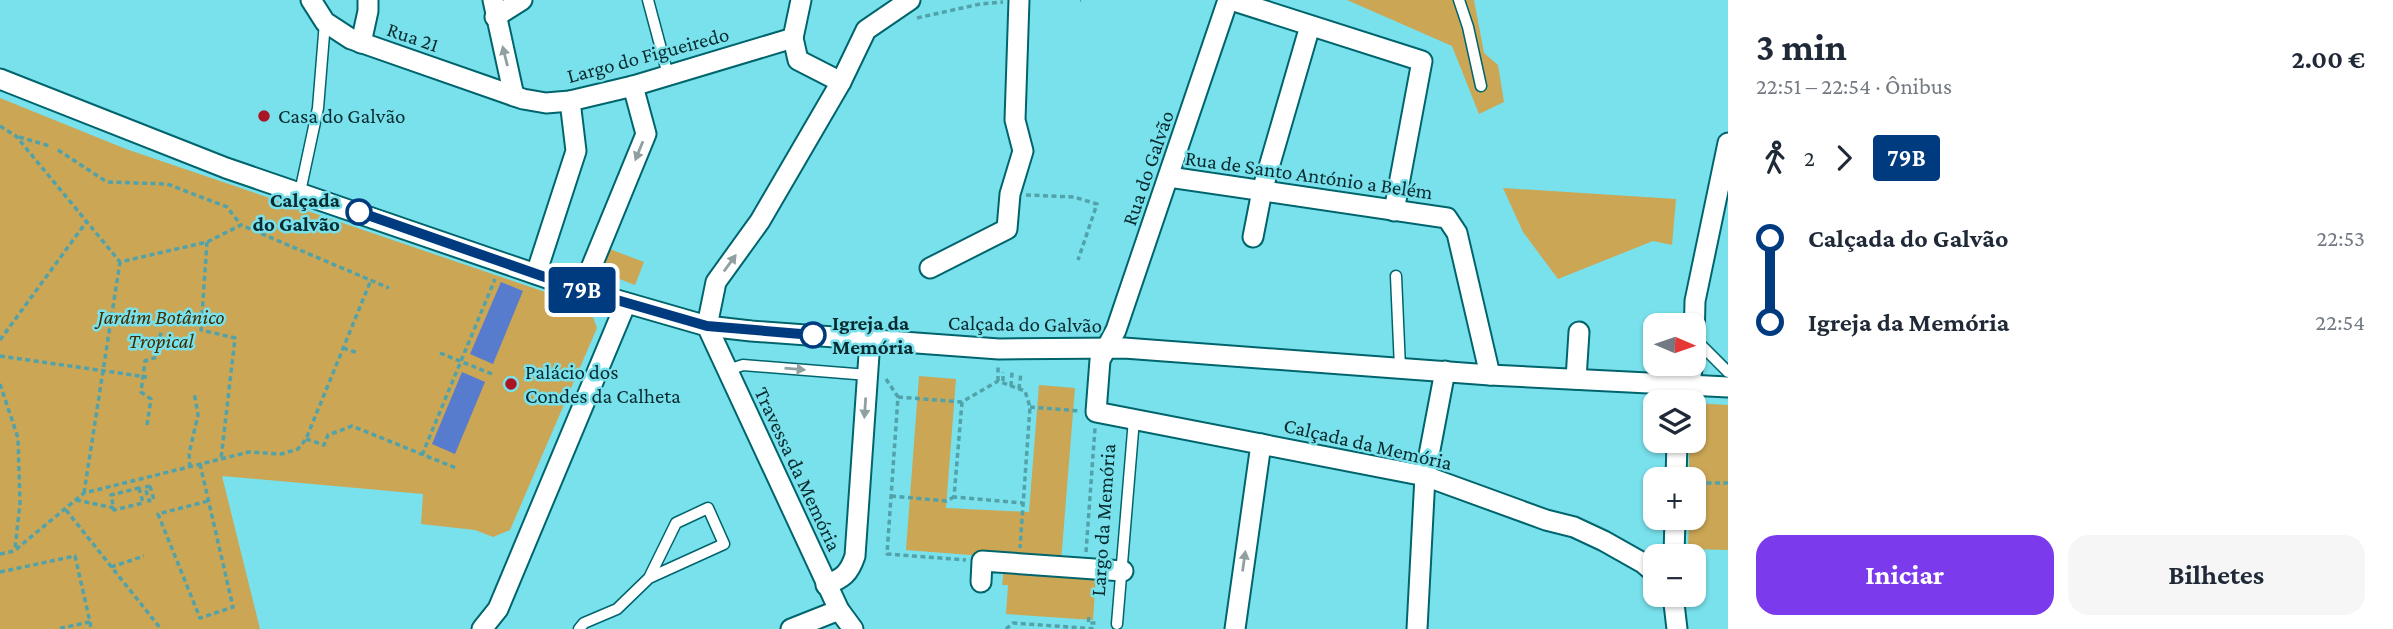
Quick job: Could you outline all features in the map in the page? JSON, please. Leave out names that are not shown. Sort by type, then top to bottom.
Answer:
[{"type":"street","name":"Rua 21","points":[[311,0],[325,22],[342,35],[514,96]]},
{"type":"street","points":[[361,43],[368,0]]},
{"type":"street","points":[[514,96],[494,8],[522,0]]},
{"type":"street","points":[[800,0],[793,38],[798,60],[841,82]]},
{"type":"street","points":[[876,0],[877,21]]},
{"type":"street","points":[[926,270],[1007,229],[1010,194],[1023,151],[1015,120],[1019,0]]},
{"type":"street","points":[[1230,0],[1422,61],[1394,211]]},
{"type":"street","name":"Rua do Galvão","points":[[1096,412],[1100,360],[1116,330],[1230,0]]},
{"type":"street","points":[[707,326],[716,282],[760,221],[841,82],[866,30],[877,21],[912,9]]},
{"type":"street","points":[[1253,237],[1262,191],[1310,26]]},
{"type":"street","name":"Largo do Figueiredo","points":[[514,96],[546,103],[570,101],[633,86],[793,38]]},
{"type":"street","name":"Calçada do Galvão","points":[[0,79],[226,168],[582,290],[707,326],[999,349],[1124,348],[1576,379],[1655,390]]},
{"type":"street","points":[[582,290],[646,134],[633,86]]},
{"type":"street","points":[[536,274],[576,151],[570,101]]},
{"type":"street","points":[[1695,313],[1728,143]]},
{"type":"street","name":"Rua de Santo António a Belém","points":[[1169,177],[1447,218],[1457,233],[1490,374]]},
{"type":"street","points":[[482,629],[498,609],[626,303]]},
{"type":"street","name":"Travessa da Memória","points":[[707,326],[839,610],[853,629]]},
{"type":"street","points":[[1576,379],[1579,332]]},
{"type":"street","points":[[827,584],[850,572],[855,556],[870,340]]},
{"type":"street","points":[[1417,629],[1425,476],[1445,371]]},
{"type":"street","name":"Calçada do Galvão","points":[[1706,390],[1728,387]]},
{"type":"street","name":"Calçada da Memória","points":[[1096,412],[1425,476],[1546,520],[1574,527],[1643,565]]},
{"type":"street","points":[[1235,629],[1261,444]]},
{"type":"street","points":[[981,583],[982,561],[1123,571]]},
{"type":"street","points":[[1674,607],[1677,629]]},
{"type":"street","points":[[791,629],[839,610]]},
{"type":"lane","points":[[648,0],[668,75]]},
{"type":"lane","points":[[1460,0],[1481,86]]},
{"type":"lane","points":[[300,192],[318,108],[325,22]]},
{"type":"lane","points":[[1396,276],[1399,368]]},
{"type":"lane","points":[[1706,350],[1728,372]]},
{"type":"lane","points":[[728,370],[743,365],[868,375]]},
{"type":"lane","name":"Largo da Memória","points":[[1117,624],[1133,419]]},
{"type":"lane","points":[[579,629],[584,623],[617,609],[649,578],[724,544],[708,508],[676,523],[649,578]]},
{"type":"path","points":[[912,9],[1019,0]]},
{"type":"path","points":[[0,134],[3,127],[16,136],[120,262],[84,493]]},
{"type":"path","points":[[16,136],[50,146]]},
{"type":"path","points":[[58,149],[107,182],[167,184],[227,207],[241,225],[389,288]]},
{"type":"path","points":[[1010,194],[1074,197],[1097,204],[1078,260]]},
{"type":"path","points":[[0,340],[87,221]]},
{"type":"path","points":[[120,262],[207,242],[241,225]]},
{"type":"path","points":[[207,242],[201,330],[235,338],[221,459]]},
{"type":"path","points":[[422,455],[497,276]]},
{"type":"path","points":[[0,554],[14,551],[84,493],[249,452],[281,454],[298,449],[306,439],[371,280]]},
{"type":"path","points":[[147,425],[151,399],[141,392],[145,361],[157,357],[161,331]]},
{"type":"path","points":[[343,348],[358,353]]},
{"type":"path","points":[[440,353],[492,374]]},
{"type":"path","points":[[0,356],[145,377]]},
{"type":"path","points":[[1003,372],[1003,381]]},
{"type":"path","points":[[1011,386],[1012,372]]},
{"type":"path","points":[[1019,389],[1021,373]]},
{"type":"path","points":[[868,375],[885,377],[898,397],[887,554],[982,561]]},
{"type":"path","points":[[898,397],[962,402],[998,381],[1025,391],[1030,407],[1019,564]]},
{"type":"path","points":[[0,384],[18,439],[20,503],[14,551]]},
{"type":"path","points":[[190,467],[189,454],[198,415],[194,392]]},
{"type":"path","points":[[954,497],[962,402]]},
{"type":"path","points":[[1030,407],[1073,410]]},
{"type":"path","points":[[1084,569],[1096,412]]},
{"type":"path","points":[[306,439],[324,445],[328,435],[352,426],[456,468]]},
{"type":"path","points":[[200,464],[233,607],[200,618],[158,514],[208,501]]},
{"type":"path","points":[[1706,482],[1728,483]]},
{"type":"path","points":[[76,500],[114,510],[143,503],[139,488],[111,495],[114,508]]},
{"type":"path","points":[[141,495],[151,493]]},
{"type":"path","points":[[891,496],[946,501],[954,497],[1023,503]]},
{"type":"path","points":[[66,510],[161,629]]},
{"type":"path","points":[[0,572],[75,556],[91,629]]},
{"type":"path","points":[[111,567],[144,556]]},
{"type":"path","points":[[1089,617],[1088,623],[1099,623]]},
{"type":"path","points":[[57,629],[90,622]]},
{"type":"path","points":[[1007,628],[1013,623],[1097,629]]},
{"type":"green space","points":[[1347,0],[1474,0],[1484,53],[1498,65],[1504,102],[1479,114],[1452,46]]},
{"type":"green space","name":"Jardim Botânico Tropical","points":[[0,98],[126,149],[589,307],[597,328],[510,530],[493,537],[475,530],[421,524],[423,494],[222,476],[260,629],[0,629]]},
{"type":"green space","points":[[1503,188],[1676,199],[1672,245],[1653,241],[1558,279],[1523,232]]},
{"type":"green space","points":[[607,248],[644,262],[635,285],[599,271]]},
{"type":"green space","points":[[919,376],[956,379],[946,508],[1029,512],[1039,385],[1075,388],[1061,562],[906,550]]},
{"type":"green space","points":[[1706,404],[1728,405],[1728,550],[1706,549],[1706,544],[1688,544],[1689,530],[1706,530],[1706,467],[1689,467],[1689,453],[1706,453]]},
{"type":"green space","points":[[1004,568],[1096,576],[1093,620],[1006,614],[1008,585],[1002,585]]},
{"type":"water","points":[[501,282],[523,291],[493,364],[470,354]]},
{"type":"water","points":[[462,372],[485,382],[455,454],[432,444]]},
{"type":"bus line","name":"79B","points":[[359,212],[582,290],[707,326],[813,335]]},
{"type":"place","name":"Casa do Galvão","points":[[264,116]]},
{"type":"place","name":"Calçada do Galvão","points":[[359,212]]},
{"type":"place","name":"Igreja da Memória","points":[[813,335]]},
{"type":"place","name":"Palácio dos Condes da Calheta","points":[[511,384]]}]
